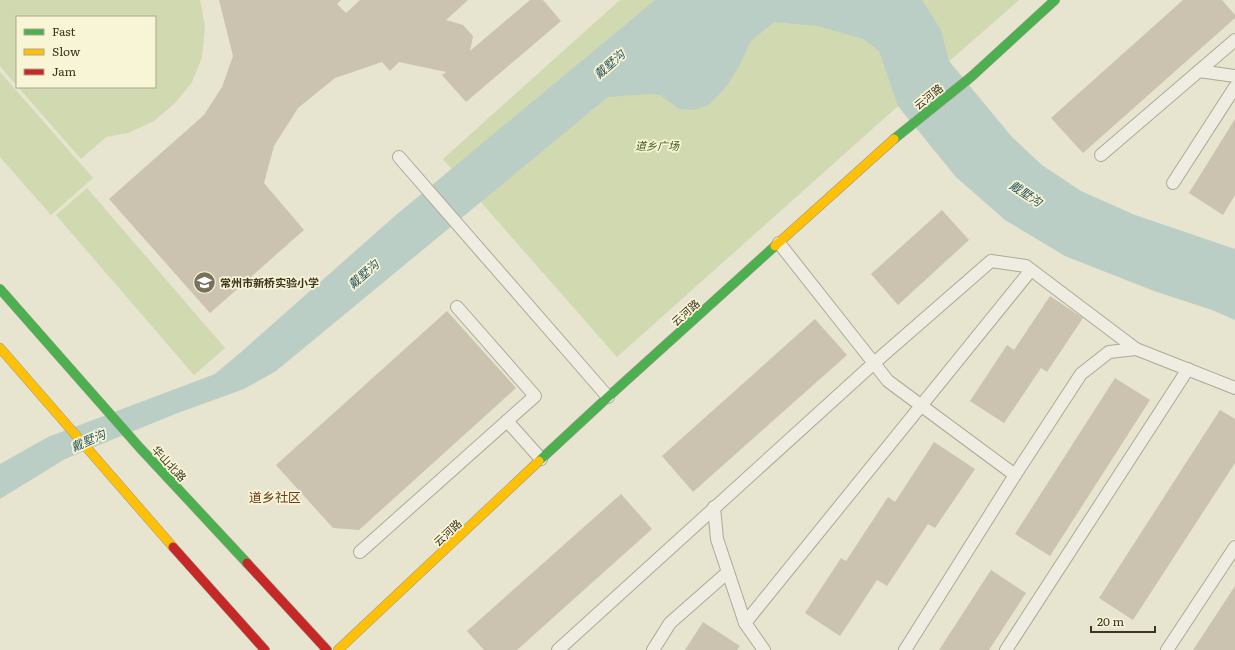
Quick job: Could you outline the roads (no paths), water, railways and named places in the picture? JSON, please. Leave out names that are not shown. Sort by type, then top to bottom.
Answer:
[{"type":"street","name":"云河路","points":[[338,650],[608,397],[896,137],[971,77],[1056,0]]},
{"type":"street","name":"华山北路","points":[[0,289],[140,448],[327,650]]},
{"type":"street","points":[[0,348],[103,467],[266,650]]},
{"type":"lane","points":[[1101,155],[1235,40]]},
{"type":"lane","points":[[1199,71],[1235,76]]},
{"type":"lane","points":[[1173,183],[1235,87]]},
{"type":"lane","points":[[399,157],[608,397]]},
{"type":"lane","points":[[779,243],[888,381],[1015,475]]},
{"type":"lane","points":[[558,650],[874,363],[991,261],[1026,266],[1136,349],[1235,388]]},
{"type":"lane","points":[[745,623],[1031,270]]},
{"type":"lane","points":[[360,552],[535,396],[457,307]]},
{"type":"lane","points":[[905,650],[1015,475],[1081,374],[1109,352],[1136,349]]},
{"type":"lane","points":[[1006,650],[1188,369]]},
{"type":"lane","points":[[507,421],[541,459]]},
{"type":"lane","points":[[714,507],[717,539],[745,623],[764,650]]},
{"type":"lane","points":[[1167,650],[1235,547]]},
{"type":"lane","points":[[653,650],[670,623],[728,572]]},
{"type":"water","name":"戴墅沟","points":[[655,0],[922,0],[941,30],[949,61],[1012,137],[1042,165],[1081,191],[1135,215],[1235,249],[1235,320],[1212,310],[1154,291],[1065,256],[1005,220],[956,177],[898,106],[879,51],[863,39],[818,26],[774,22],[751,41],[738,68],[727,86],[709,105],[694,110],[679,109],[660,95],[651,94],[608,97],[276,371],[244,389],[175,414],[65,459],[0,499],[0,464],[48,437],[215,374],[396,215]]},
{"type":"place","name":"常州市新桥实验小学","points":[[204,282]]},
{"type":"district","name":"道乡社区","points":[[275,496]]},
{"type":"park label","name":"道乡广场","points":[[657,145]]}]
